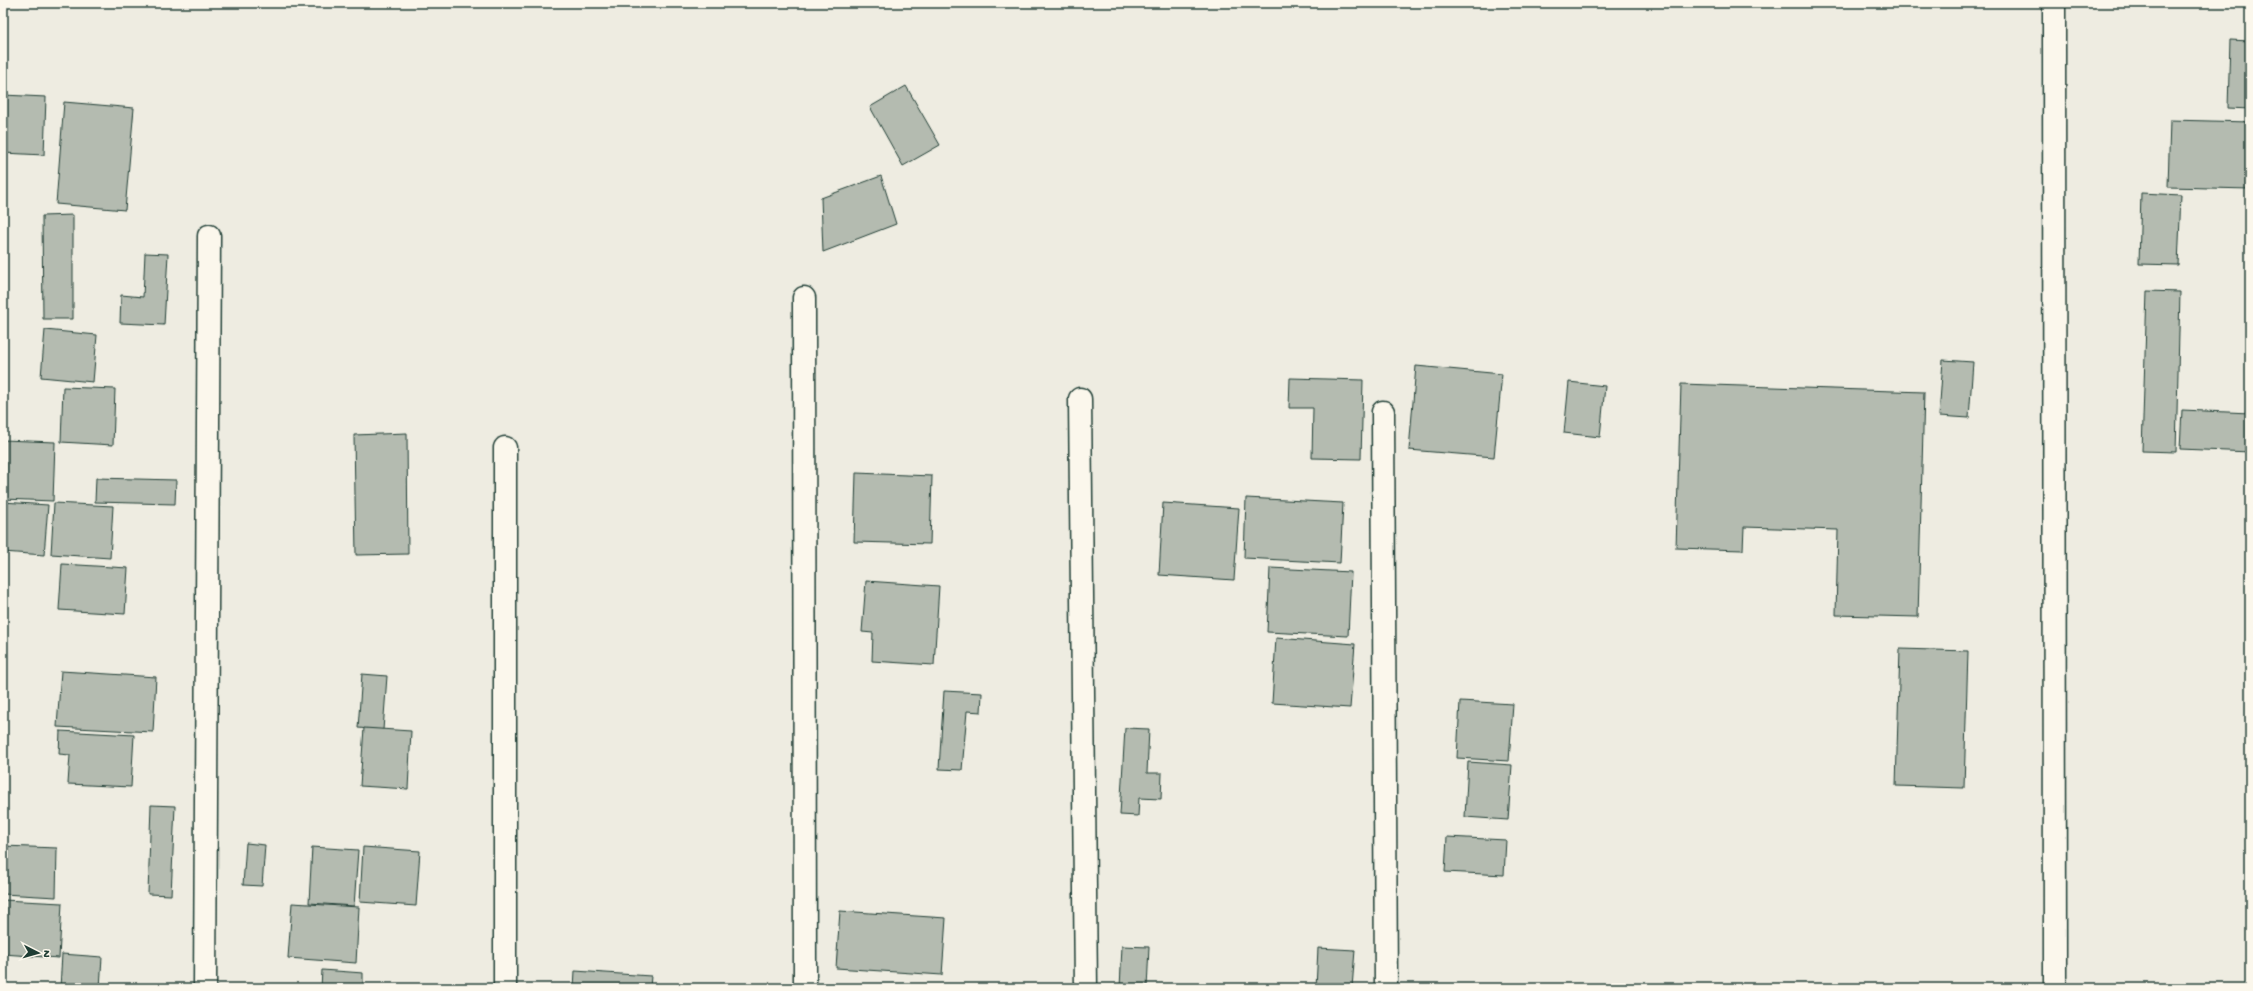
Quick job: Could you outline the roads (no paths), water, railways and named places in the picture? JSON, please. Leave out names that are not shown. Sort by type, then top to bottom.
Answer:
[{"type":"street","points":[[2054,3],[2055,988]]},
{"type":"street","points":[[204,988],[209,236]]},
{"type":"street","points":[[804,298],[805,988]]},
{"type":"street","points":[[1080,399],[1086,988]]},
{"type":"street","points":[[1383,412],[1386,988]]},
{"type":"street","points":[[505,448],[505,988]]}]
